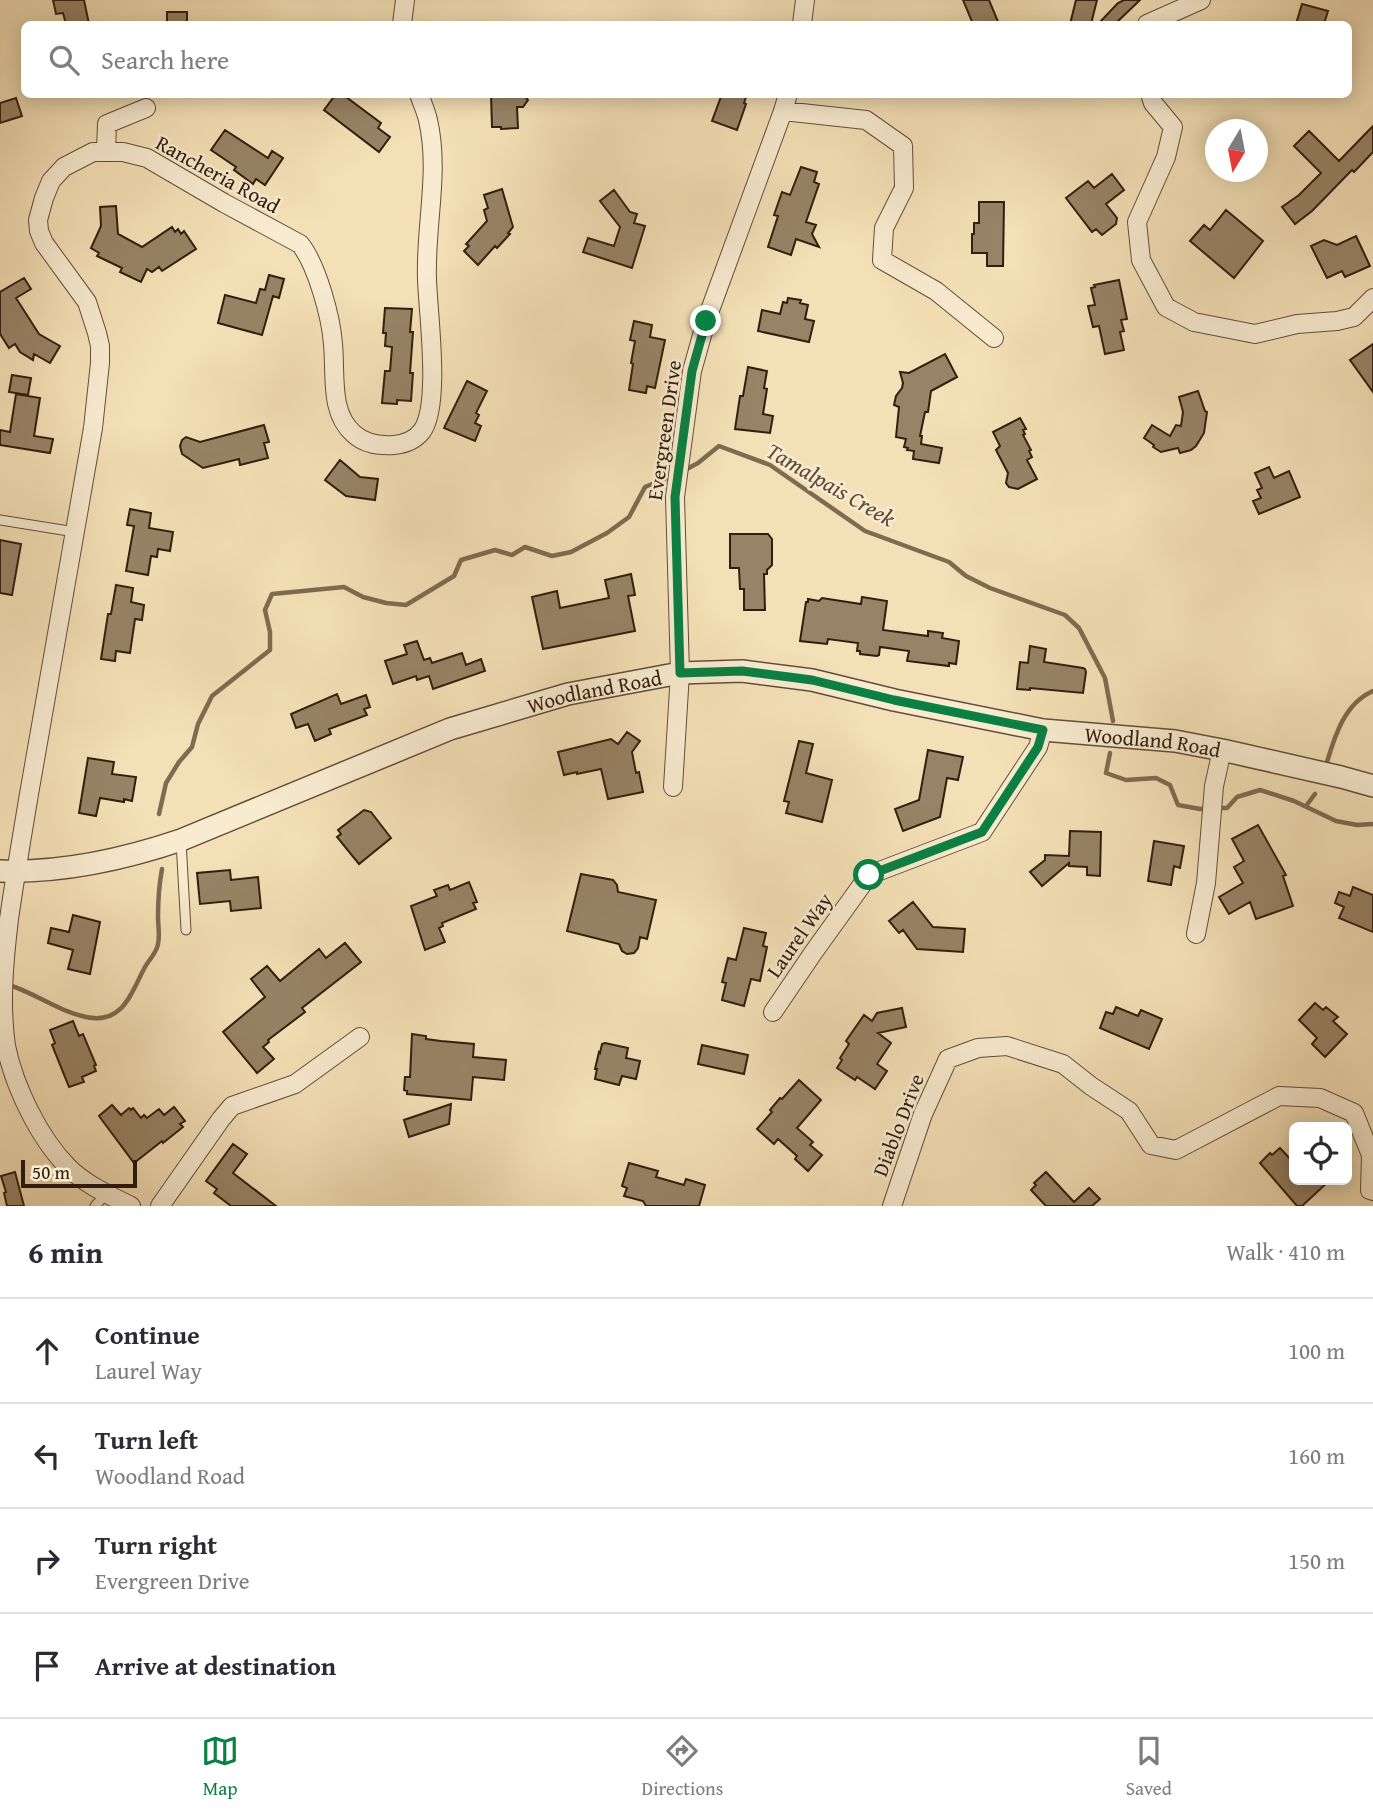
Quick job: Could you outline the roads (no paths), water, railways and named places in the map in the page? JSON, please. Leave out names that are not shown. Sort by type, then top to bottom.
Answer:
[{"type":"street","points":[[402,21],[405,0]]},
{"type":"street","points":[[802,21],[805,0]]},
{"type":"street","points":[[1154,21],[1201,0]]},
{"type":"street","name":"Rancheria Road","points":[[131,1206],[100,1200],[86,1181],[68,1167],[41,1131],[12,1069],[3,1025],[2,981],[8,871],[75,532],[93,428],[100,363],[100,346],[87,302],[44,243],[38,220],[51,181],[64,167],[93,152],[123,152],[147,158],[194,187],[300,244],[307,252],[329,315],[338,408],[342,421],[360,439],[372,444],[394,445],[407,442],[416,438],[424,429],[432,400],[427,276],[433,157],[428,119],[420,98]]},
{"type":"street","points":[[1151,98],[1173,127],[1166,156],[1137,222],[1141,260],[1166,307],[1194,322],[1255,334],[1297,324],[1354,317],[1373,299]]},
{"type":"street","points":[[785,103],[866,120],[903,146],[904,188],[884,228],[882,260],[936,291],[994,338]]},
{"type":"street","name":"Evergreen Drive","points":[[673,787],[680,673],[675,497],[692,371],[706,321],[785,103]]},
{"type":"street","points":[[106,151],[107,124],[146,108]]},
{"type":"street","name":"Woodland Road","points":[[8,871],[85,866],[150,850],[181,840],[450,729],[568,694],[680,673],[742,671],[812,680],[894,700],[1043,730],[1175,741],[1373,786]]},
{"type":"street","name":"Laurel Way","points":[[773,1012],[869,875],[982,832],[1038,747],[1043,730]]},
{"type":"street","points":[[1196,934],[1206,883],[1214,786],[1222,750]]},
{"type":"street","points":[[160,1206],[232,1107],[295,1084],[360,1037]]},
{"type":"street","name":"Diablo Drive","points":[[892,1206],[923,1114],[947,1059],[978,1048],[1007,1046],[1063,1064],[1129,1111],[1151,1145],[1176,1150],[1279,1096],[1320,1098],[1354,1113],[1371,1155],[1370,1190],[1373,1191]]},
{"type":"lane","points":[[0,520],[75,532]]},
{"type":"lane","points":[[181,840],[186,929]]},
{"type":"waterway","name":"Tamalpais Creek","points":[[685,470],[719,446],[770,465],[865,531],[949,562],[966,576],[990,588],[1065,615],[1079,628],[1105,678],[1113,721]]},
{"type":"waterway","name":"Tamalpais Creek","points":[[159,814],[166,783],[192,747],[198,724],[212,696],[270,650],[270,632],[265,610],[272,594],[344,587],[363,597],[406,605],[454,576],[461,560],[495,550],[512,555],[525,547],[552,556],[571,552],[607,533],[629,517],[645,487],[674,475]]},
{"type":"waterway","points":[[1327,762],[1342,721],[1355,703],[1373,691]]},
{"type":"waterway","name":"Tamalpais Creek","points":[[1110,753],[1106,773],[1126,780],[1156,778],[1170,785],[1178,805],[1209,808]]},
{"type":"waterway","name":"Tamalpais Creek","points":[[1218,808],[1227,808],[1237,797],[1260,790],[1294,801],[1336,821],[1357,825],[1373,824]]},
{"type":"waterway","points":[[1306,806],[1315,794]]},
{"type":"waterway","name":"Tamalpais Creek","points":[[6,984],[86,1017],[99,1018],[117,1012],[130,996],[157,947],[162,869]]}]
